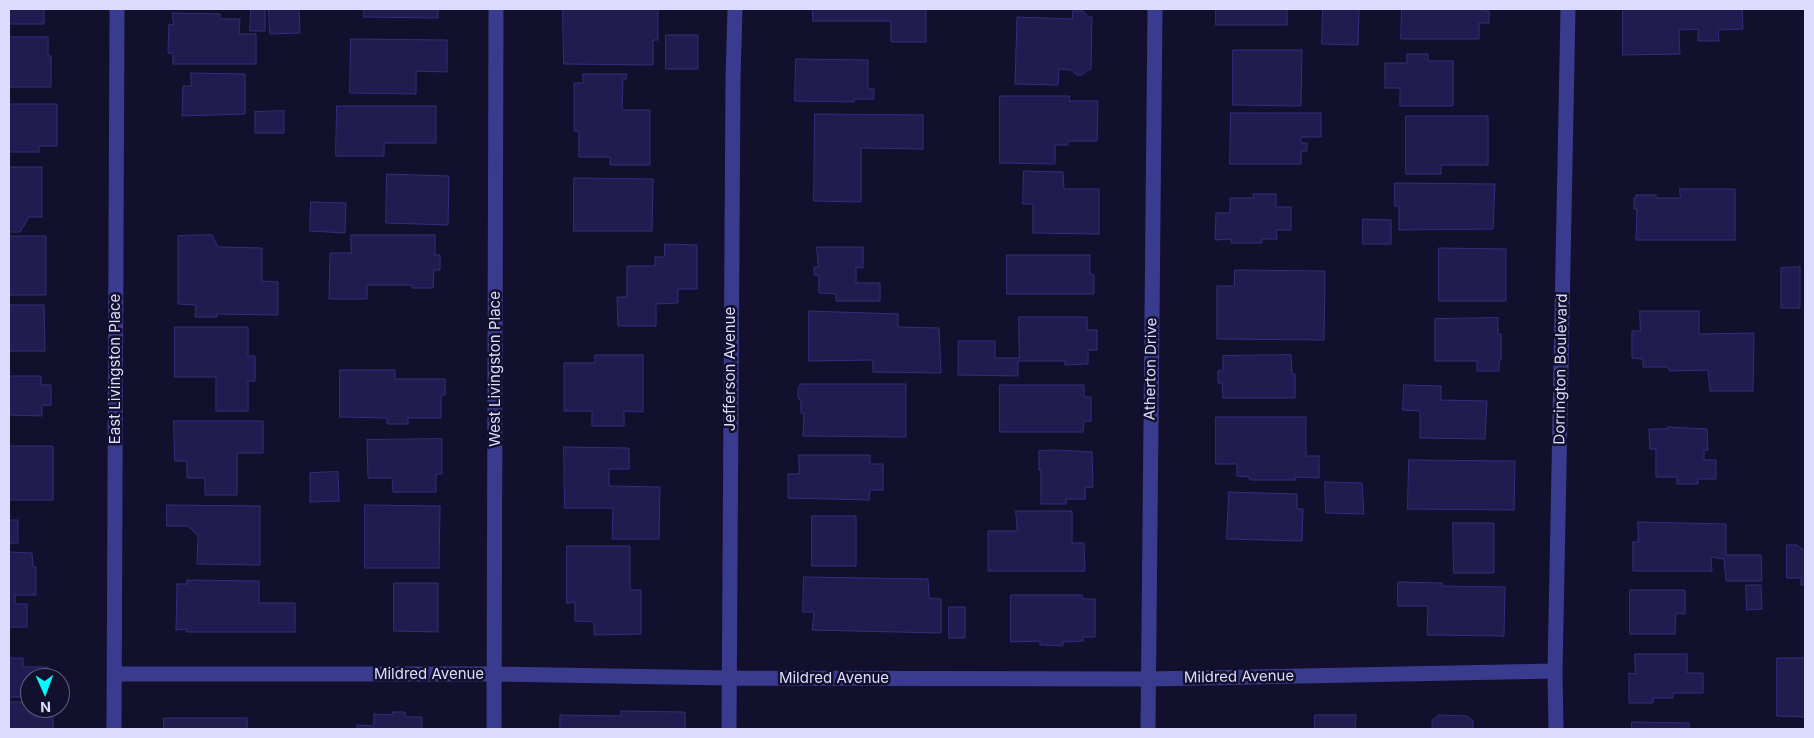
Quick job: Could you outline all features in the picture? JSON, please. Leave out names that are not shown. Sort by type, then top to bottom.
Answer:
[{"type":"street","name":"East Livingston Place","points":[[114,729],[117,9]]},
{"type":"street","name":"West Livingston Place","points":[[494,729],[496,9]]},
{"type":"street","name":"Jefferson Avenue","points":[[729,729],[734,9]]},
{"type":"street","name":"Atherton Drive","points":[[1148,729],[1155,9]]},
{"type":"street","name":"Dorrington Boulevard","points":[[1556,729],[1555,671],[1568,9]]},
{"type":"street","name":"Mildred Avenue","points":[[114,674],[495,674],[728,678],[1148,679],[1555,671]]},
{"type":"building","points":[[9,9],[44,9],[44,24],[9,24]]},
{"type":"building","points":[[251,9],[265,9],[265,31],[250,31]]},
{"type":"building","points":[[269,9],[299,9],[300,33],[270,34]]},
{"type":"building","points":[[364,9],[438,9],[438,18],[364,17]]},
{"type":"building","points":[[563,9],[658,9],[658,40],[653,40],[653,65],[564,64]]},
{"type":"building","points":[[813,9],[926,9],[926,42],[891,42],[891,21],[813,21]]},
{"type":"building","points":[[1216,9],[1287,9],[1287,25],[1216,25]]},
{"type":"building","points":[[1323,9],[1359,9],[1358,45],[1322,44]]},
{"type":"building","points":[[1402,9],[1483,9],[1483,11],[1489,11],[1489,23],[1479,23],[1479,39],[1401,39]]},
{"type":"building","points":[[1623,9],[1742,9],[1743,29],[1718,30],[1719,41],[1698,41],[1698,29],[1679,30],[1680,54],[1623,55]]},
{"type":"building","points":[[1073,11],[1083,11],[1088,17],[1092,17],[1091,69],[1082,75],[1077,75],[1071,70],[1059,69],[1058,85],[1015,84],[1017,17],[1072,19]]},
{"type":"building","points":[[173,13],[220,14],[220,19],[240,19],[239,34],[256,34],[256,64],[173,64],[173,53],[168,53],[169,24],[173,25]]},
{"type":"building","points":[[666,35],[698,35],[698,69],[666,69]]},
{"type":"building","points":[[9,37],[48,37],[48,56],[51,56],[51,87],[9,87]]},
{"type":"building","points":[[351,39],[447,40],[447,72],[416,71],[416,94],[350,93]]},
{"type":"building","points":[[1233,50],[1302,50],[1301,106],[1233,105]]},
{"type":"building","points":[[1407,54],[1428,54],[1428,61],[1453,61],[1453,106],[1400,106],[1400,88],[1385,88],[1385,63],[1407,63]]},
{"type":"building","points":[[796,59],[868,60],[868,89],[874,89],[874,99],[854,99],[854,102],[795,101]]},
{"type":"building","points":[[191,73],[245,74],[245,114],[182,116],[183,86],[191,86]]},
{"type":"building","points":[[583,74],[627,74],[626,79],[623,79],[622,110],[650,110],[650,165],[610,165],[610,157],[579,157],[579,131],[574,131],[574,83],[583,83]]},
{"type":"building","points":[[1000,96],[1070,96],[1069,101],[1098,101],[1097,141],[1068,141],[1068,145],[1055,145],[1055,164],[1000,163]]},
{"type":"building","points":[[9,104],[57,104],[57,146],[39,146],[39,152],[9,152]]},
{"type":"building","points":[[337,106],[436,106],[436,143],[384,143],[384,156],[336,156]]},
{"type":"building","points":[[284,111],[284,133],[255,133],[255,112]]},
{"type":"building","points":[[1231,113],[1321,113],[1321,137],[1301,137],[1301,143],[1307,143],[1307,151],[1301,151],[1301,164],[1230,164]]},
{"type":"building","points":[[815,114],[923,115],[923,149],[861,148],[861,202],[814,201]]},
{"type":"building","points":[[1406,116],[1488,116],[1488,165],[1441,165],[1441,174],[1406,174]]},
{"type":"building","points":[[9,167],[42,167],[42,217],[29,217],[20,232],[9,232]]},
{"type":"building","points":[[1024,171],[1063,172],[1064,189],[1099,189],[1099,234],[1033,233],[1033,204],[1023,204]]},
{"type":"building","points":[[387,174],[449,176],[448,225],[386,223]]},
{"type":"building","points":[[574,178],[653,179],[652,231],[574,231]]},
{"type":"building","points":[[1395,183],[1495,184],[1493,229],[1399,230],[1399,206],[1395,206]]},
{"type":"building","points":[[1680,189],[1735,189],[1735,240],[1636,240],[1637,209],[1634,209],[1634,198],[1636,198],[1636,195],[1656,195],[1656,198],[1680,198]]},
{"type":"building","points":[[1253,194],[1276,194],[1276,207],[1291,207],[1291,230],[1276,230],[1277,239],[1262,239],[1262,243],[1231,243],[1231,239],[1215,240],[1216,213],[1230,213],[1230,198],[1254,198]]},
{"type":"building","points":[[311,202],[346,203],[345,233],[310,231]]},
{"type":"building","points":[[1363,219],[1391,220],[1391,244],[1363,244]]},
{"type":"building","points":[[212,235],[218,247],[262,248],[262,281],[278,282],[278,315],[217,314],[217,317],[195,317],[196,305],[178,304],[178,236]]},
{"type":"building","points":[[351,235],[435,235],[435,255],[440,255],[440,270],[434,270],[433,288],[412,288],[412,285],[367,285],[367,299],[329,299],[330,253],[351,253]]},
{"type":"building","points":[[9,236],[46,236],[46,295],[9,295]]},
{"type":"building","points":[[665,244],[697,245],[697,289],[678,289],[678,303],[656,304],[656,326],[618,326],[617,297],[627,297],[627,266],[655,266],[655,257],[664,257]]},
{"type":"building","points":[[817,247],[863,247],[863,268],[856,267],[856,283],[880,283],[880,301],[836,301],[836,294],[819,293],[819,275],[814,275],[814,267],[818,267]]},
{"type":"building","points":[[1439,248],[1506,249],[1506,301],[1439,301]]},
{"type":"building","points":[[1007,255],[1090,255],[1090,274],[1094,275],[1094,294],[1007,294]]},
{"type":"building","points":[[1800,267],[1800,308],[1781,308],[1781,268]]},
{"type":"building","points":[[1235,270],[1325,271],[1324,340],[1217,339],[1217,286],[1234,286]]},
{"type":"building","points":[[9,305],[44,305],[45,351],[9,351]]},
{"type":"building","points":[[809,311],[898,314],[898,327],[939,328],[941,373],[873,372],[873,360],[809,361]]},
{"type":"building","points":[[1640,311],[1699,311],[1699,334],[1754,333],[1753,391],[1710,391],[1708,370],[1670,371],[1667,367],[1643,367],[1643,359],[1632,358],[1632,331],[1640,331]]},
{"type":"building","points":[[1019,317],[1087,317],[1087,330],[1097,330],[1097,350],[1088,350],[1088,364],[1065,365],[1065,361],[1018,361],[1018,376],[958,375],[958,341],[995,341],[995,358],[1019,358]]},
{"type":"building","points":[[1498,318],[1498,334],[1501,334],[1499,371],[1477,371],[1477,361],[1435,361],[1435,319]]},
{"type":"building","points":[[175,327],[248,327],[248,356],[255,356],[255,381],[248,381],[248,411],[216,411],[216,377],[175,377]]},
{"type":"building","points":[[595,355],[643,355],[643,412],[624,411],[624,426],[592,426],[592,411],[564,411],[564,363],[595,363]]},
{"type":"building","points":[[1291,355],[1292,374],[1295,374],[1295,398],[1223,398],[1222,383],[1218,383],[1218,371],[1223,370],[1223,356]]},
{"type":"building","points":[[340,370],[395,370],[395,379],[445,379],[445,395],[441,395],[441,418],[408,418],[408,424],[387,424],[387,418],[340,417]]},
{"type":"building","points":[[9,376],[41,376],[41,385],[51,385],[51,405],[42,405],[42,416],[9,415]]},
{"type":"building","points":[[801,384],[906,384],[906,437],[803,436],[804,413],[801,413],[801,401],[798,398],[798,389]]},
{"type":"building","points":[[1000,385],[1084,385],[1084,397],[1091,397],[1091,421],[1084,421],[1083,432],[1000,432]]},
{"type":"building","points":[[1404,385],[1441,386],[1441,400],[1487,401],[1485,439],[1420,438],[1420,411],[1403,410]]},
{"type":"building","points":[[1216,417],[1306,417],[1306,456],[1319,456],[1319,478],[1295,477],[1295,480],[1250,480],[1249,477],[1237,476],[1237,464],[1216,464]]},
{"type":"building","points":[[174,421],[263,421],[263,453],[237,453],[237,495],[205,495],[205,478],[187,478],[187,461],[175,461]]},
{"type":"building","points":[[1668,427],[1707,429],[1708,450],[1704,450],[1704,460],[1716,460],[1716,479],[1698,479],[1698,484],[1677,484],[1677,477],[1656,477],[1656,449],[1650,449],[1649,429],[1668,429]]},
{"type":"building","points":[[442,439],[442,474],[436,474],[436,492],[393,492],[392,478],[368,478],[367,440]]},
{"type":"building","points":[[9,446],[53,446],[53,500],[9,500]]},
{"type":"building","points":[[564,447],[629,448],[629,469],[609,469],[609,486],[660,487],[659,539],[612,539],[613,508],[565,508]]},
{"type":"building","points":[[1039,451],[1092,452],[1093,487],[1085,488],[1085,499],[1066,499],[1066,504],[1041,504]]},
{"type":"building","points":[[799,455],[870,455],[870,464],[883,464],[883,490],[870,490],[869,500],[788,498],[788,474],[799,474]]},
{"type":"building","points":[[1409,460],[1515,461],[1514,510],[1408,509]]},
{"type":"building","points":[[338,472],[339,501],[310,502],[310,473]]},
{"type":"building","points":[[1325,482],[1362,483],[1364,514],[1326,513]]},
{"type":"building","points":[[1229,492],[1297,494],[1297,509],[1303,509],[1302,541],[1227,539]]},
{"type":"building","points":[[167,505],[260,506],[260,565],[197,564],[198,536],[188,526],[167,526]]},
{"type":"building","points":[[365,505],[440,506],[439,568],[365,568]]},
{"type":"building","points":[[1016,511],[1072,511],[1072,543],[1084,543],[1085,571],[988,571],[988,531],[1017,531]]},
{"type":"building","points":[[812,516],[856,516],[856,566],[812,566]]},
{"type":"building","points":[[9,520],[18,520],[18,543],[9,543]]},
{"type":"building","points":[[1638,522],[1726,524],[1726,555],[1761,555],[1762,581],[1726,581],[1724,559],[1711,557],[1712,571],[1633,571],[1633,542],[1638,542]]},
{"type":"building","points":[[1453,523],[1494,523],[1494,573],[1454,573]]},
{"type":"building","points":[[1787,545],[1797,545],[1805,551],[1805,585],[1801,585],[1801,578],[1787,578]]},
{"type":"building","points":[[567,546],[630,546],[630,590],[641,590],[641,634],[594,635],[594,622],[575,621],[575,602],[567,603]]},
{"type":"building","points":[[9,552],[32,553],[33,567],[36,567],[36,595],[15,595],[15,604],[27,604],[27,627],[9,627]]},
{"type":"building","points":[[804,577],[928,579],[929,598],[941,599],[941,633],[812,630],[814,612],[803,612]]},
{"type":"building","points":[[187,580],[259,581],[259,603],[295,603],[295,632],[186,632],[187,629],[176,630],[177,584],[187,584]]},
{"type":"building","points":[[1398,582],[1442,583],[1442,586],[1505,587],[1504,636],[1427,635],[1428,606],[1398,606]]},
{"type":"building","points":[[394,583],[438,583],[438,632],[394,631]]},
{"type":"building","points":[[1746,585],[1761,585],[1762,609],[1747,610]]},
{"type":"building","points":[[1630,590],[1685,590],[1685,614],[1676,613],[1675,634],[1630,634]]},
{"type":"building","points":[[1011,595],[1082,595],[1083,599],[1095,599],[1095,637],[1083,637],[1083,641],[1063,642],[1063,646],[1040,645],[1040,641],[1011,642]]},
{"type":"building","points":[[949,607],[965,607],[965,638],[949,638]]},
{"type":"building","points":[[1635,654],[1687,654],[1687,673],[1703,673],[1703,693],[1673,693],[1673,698],[1653,698],[1653,703],[1629,703],[1629,673],[1635,674]]},
{"type":"building","points":[[9,658],[23,658],[23,667],[48,667],[20,668],[20,697],[9,697]]},
{"type":"building","points":[[1777,658],[1805,658],[1805,717],[1777,716]]},
{"type":"building","points":[[9,702],[20,702],[20,718],[53,718],[53,729],[9,729]]},
{"type":"building","points":[[621,711],[685,712],[685,729],[560,729],[560,715],[621,716]]},
{"type":"building","points":[[393,712],[405,712],[405,717],[422,717],[422,729],[357,729],[357,725],[374,726],[374,714],[393,715]]},
{"type":"building","points":[[1315,715],[1356,715],[1355,729],[1315,729]]},
{"type":"building","points":[[1439,715],[1467,716],[1473,721],[1473,729],[1432,729],[1432,721]]},
{"type":"building","points":[[164,718],[247,718],[247,729],[164,729]]},
{"type":"building","points":[[1632,722],[1689,723],[1689,729],[1632,729]]}]
